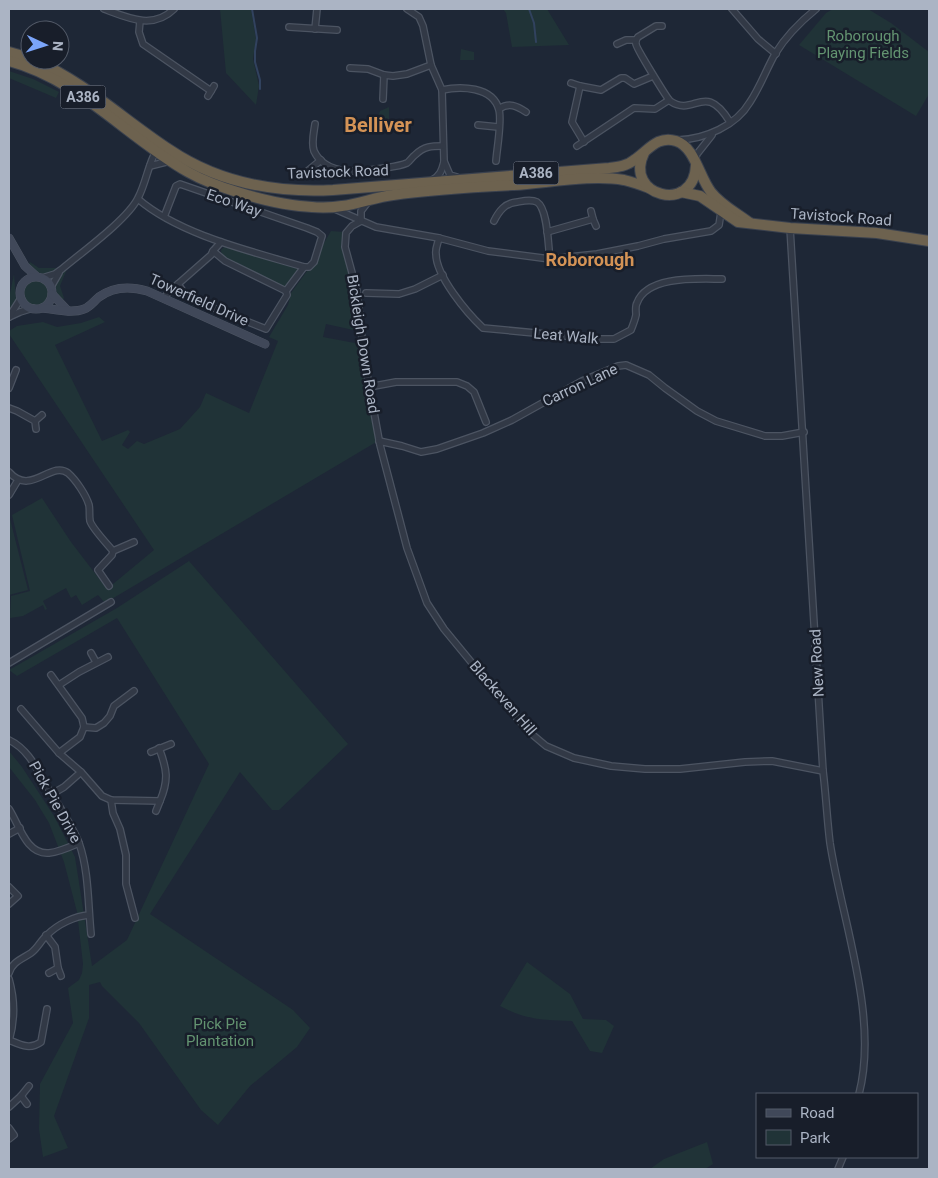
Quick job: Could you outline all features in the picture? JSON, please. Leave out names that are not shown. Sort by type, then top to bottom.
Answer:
[{"type":"highway","name":"Tavistock Road","points":[[9,61],[45,74],[157,148],[236,181],[260,186],[305,191],[418,184],[619,167],[633,162],[654,143],[660,140],[673,140],[688,148],[702,179],[718,199],[750,223]]},
{"type":"highway","name":"Tavistock Road","points":[[54,70],[72,79],[157,148],[170,161],[200,178],[219,186],[291,205],[342,206],[371,199],[417,192],[587,179],[623,180],[649,188],[662,195],[681,192],[700,196],[738,222],[760,226],[878,233],[929,241]]},
{"type":"highway","points":[[644,152],[640,164],[640,172],[649,188]]},
{"type":"highway","points":[[681,192],[692,180],[695,163]]},
{"type":"street","points":[[104,9],[140,21],[158,20],[174,9]]},
{"type":"street","points":[[315,29],[317,9]]},
{"type":"street","points":[[407,9],[419,17],[423,26],[431,65],[442,90],[444,100],[444,161],[442,171],[437,177],[418,184]]},
{"type":"street","points":[[732,9],[758,39],[776,54]]},
{"type":"street","points":[[673,140],[689,140],[713,133],[738,116],[750,104],[786,38],[802,20],[816,9]]},
{"type":"street","points":[[140,21],[139,32],[143,44],[211,91]]},
{"type":"street","points":[[617,44],[626,40],[636,40],[656,26],[662,26]]},
{"type":"street","points":[[289,27],[337,30]]},
{"type":"street","points":[[636,40],[638,50],[669,100],[685,106],[704,101],[710,102],[720,109],[730,122]]},
{"type":"street","points":[[350,68],[368,68],[384,75],[393,76],[407,74],[431,65]]},
{"type":"street","points":[[383,98],[384,75]]},
{"type":"street","points":[[571,83],[601,90],[621,78],[625,78],[634,84],[653,76]]},
{"type":"street","points":[[580,86],[572,122],[584,142]]},
{"type":"street","points":[[442,90],[463,87],[475,89],[485,93],[492,99],[499,109],[496,161]]},
{"type":"street","points":[[577,146],[634,108],[655,109],[669,100]]},
{"type":"street","points":[[499,109],[510,105],[526,112]]},
{"type":"street","points":[[315,124],[312,142],[314,150],[321,160],[335,168],[348,172],[372,170],[406,163],[424,148],[443,146]]},
{"type":"street","points":[[478,126],[498,127]]},
{"type":"street","points":[[695,163],[701,148],[713,133]]},
{"type":"street","points":[[33,308],[26,305],[21,298],[20,289],[24,282],[29,278],[55,274],[133,206],[138,199],[157,148]]},
{"type":"street","points":[[305,173],[321,160]]},
{"type":"street","points":[[150,166],[170,161]]},
{"type":"street","points":[[444,161],[450,175],[457,178],[473,178]]},
{"type":"street","name":"Eco Way","points":[[164,217],[176,186],[180,184],[308,228],[322,236],[314,262],[307,267]]},
{"type":"street","points":[[138,199],[164,217],[221,242],[307,267],[286,292],[287,295],[266,329],[218,310],[185,294],[178,284]]},
{"type":"street","name":"Tavistock Road","points":[[361,221],[361,211],[371,199]]},
{"type":"street","points":[[494,221],[500,210],[507,205],[527,200],[536,202],[542,207],[545,218],[550,259]]},
{"type":"street","name":"Tavistock Road","points":[[328,207],[376,227],[439,238],[488,251],[550,259],[605,253],[664,239],[711,231],[719,225],[721,212]]},
{"type":"street","points":[[590,211],[596,226]]},
{"type":"street","points":[[547,232],[593,219]]},
{"type":"street","name":"Bickleigh Down Road","points":[[361,221],[352,226],[346,233],[345,247],[357,291],[361,338],[379,443]]},
{"type":"street","name":"New Road","points":[[790,228],[804,432],[823,771],[830,843],[863,1007],[865,1073],[859,1093]]},
{"type":"street","points":[[9,238],[24,266],[39,277],[47,280],[52,291],[68,311]]},
{"type":"street","name":"Leat Walk","points":[[439,238],[436,254],[443,275],[461,304],[482,328],[614,339],[631,330],[636,315],[637,303],[646,291],[657,285],[676,280],[722,279]]},
{"type":"street","points":[[165,299],[167,294],[211,255],[221,242]]},
{"type":"street","points":[[213,251],[224,261],[286,292]]},
{"type":"street","points":[[9,317],[33,308],[42,308],[49,302],[56,276],[62,269]]},
{"type":"street","points":[[366,293],[400,294],[443,275]]},
{"type":"street","name":"Towerfield Drive","points":[[42,308],[68,311],[84,309],[108,292],[125,287],[147,291],[265,344]]},
{"type":"street","points":[[9,317],[21,298]]},
{"type":"street","name":"Carron Lane","points":[[379,443],[402,446],[421,452],[437,449],[490,430],[512,420],[582,381],[618,366],[626,365],[649,375],[697,411],[716,421],[765,436],[782,436],[804,432]]},
{"type":"street","points":[[9,388],[16,370]]},
{"type":"street","points":[[369,387],[396,382],[457,382],[467,386],[474,392],[486,422]]},
{"type":"street","points":[[9,408],[17,410],[35,420]]},
{"type":"street","points":[[35,420],[42,415]]},
{"type":"street","points":[[35,420],[36,429]]},
{"type":"street","name":"Blackeven Hill","points":[[379,443],[407,548],[427,603],[444,629],[527,730],[546,746],[574,758],[611,766],[645,769],[680,769],[772,761],[823,771]]},
{"type":"street","points":[[9,472],[18,480],[24,482],[54,471],[61,470],[67,473],[90,506],[90,522],[114,551]]},
{"type":"street","points":[[9,495],[18,480]]},
{"type":"street","points":[[109,586],[98,570],[114,551],[134,542]]},
{"type":"street","points":[[9,662],[111,602]]},
{"type":"street","points":[[91,653],[96,662]]},
{"type":"street","points":[[59,685],[96,662],[108,657]]},
{"type":"street","points":[[51,675],[82,718],[84,727],[80,737],[60,753]]},
{"type":"street","points":[[84,727],[96,728],[104,723],[110,716],[114,706],[134,691]]},
{"type":"street","points":[[21,709],[102,796],[111,800],[160,801]]},
{"type":"street","name":"Pick Pie Drive","points":[[9,740],[28,755],[69,822],[79,843],[84,862],[91,934]]},
{"type":"street","points":[[150,752],[171,744]]},
{"type":"street","points":[[156,811],[166,779],[166,767],[160,748]]},
{"type":"street","points":[[52,794],[64,787],[80,772]]},
{"type":"street","points":[[111,800],[126,855],[126,884],[136,918]]},
{"type":"street","points":[[9,809],[30,846],[39,852],[48,853],[79,843]]},
{"type":"street","points":[[9,834],[20,828]]},
{"type":"street","points":[[9,887],[18,896],[9,904]]},
{"type":"street","points":[[9,973],[11,966],[19,956],[32,952],[46,935],[73,919],[89,914]]},
{"type":"street","points":[[46,935],[55,947],[58,968],[62,976]]},
{"type":"street","points":[[49,973],[58,968]]},
{"type":"street","points":[[9,980],[14,1001],[14,1024],[9,1041],[31,1047],[42,1042],[47,1009]]},
{"type":"street","points":[[9,1107],[29,1086]]},
{"type":"street","points":[[21,1096],[27,1104]]},
{"type":"street","points":[[9,1128],[14,1135],[9,1139]]},
{"type":"green space","points":[[220,9],[251,9],[256,39],[253,59],[259,86],[256,105],[226,73]]},
{"type":"green space","points":[[503,9],[547,9],[569,45],[512,47],[506,13]]},
{"type":"green space","name":"Roborough Playing Fields","points":[[833,9],[868,9],[891,23],[929,52],[929,94],[916,116],[799,45],[826,13]]},
{"type":"green space","points":[[461,49],[474,52],[474,60],[460,60]]},
{"type":"green space","points":[[9,71],[33,79],[59,92],[56,98],[9,78]]},
{"type":"green space","points":[[389,107],[389,122],[376,121],[380,111]]},
{"type":"green space","points":[[331,231],[344,232],[343,240],[358,331],[326,324],[323,337],[360,344],[378,441],[105,603],[98,595],[82,605],[76,595],[71,598],[66,588],[43,601],[47,609],[45,610],[43,605],[23,616],[10,618],[11,596],[30,591],[12,515],[42,498],[71,542],[107,589],[154,550],[9,334],[9,331],[17,326],[43,322],[57,327],[81,323],[99,317],[105,322],[55,345],[102,441],[128,430],[130,432],[122,445],[128,449],[137,441],[144,444],[180,429],[200,407],[206,393],[249,413],[278,341],[269,337],[288,305],[291,293],[310,267]]},
{"type":"green space","points":[[225,246],[298,269],[284,288],[222,257],[221,250]]},
{"type":"green space","points":[[30,262],[39,268],[57,268],[50,273],[42,274],[28,265]]},
{"type":"green space","points":[[67,269],[60,286],[64,298],[62,301],[57,292],[56,284],[60,276]]},
{"type":"green space","points":[[14,274],[16,299],[9,311],[9,298]]},
{"type":"green space","points":[[36,281],[41,282],[47,288],[47,298],[41,304],[36,305],[31,304],[25,298],[24,293],[25,288],[31,282]]},
{"type":"green space","points":[[9,520],[28,590],[9,595]]},
{"type":"green space","name":"Pick Pie Plantation","points":[[189,561],[348,744],[279,810],[272,810],[240,772],[150,914],[293,1010],[310,1028],[297,1047],[250,1086],[218,1125],[201,1110],[139,1023],[100,982],[89,985],[89,1018],[54,1116],[68,1148],[43,1157],[39,1129],[40,1084],[73,1023],[68,988],[79,980],[83,964],[77,912],[64,862],[49,823],[35,800],[9,767],[9,751],[22,767],[54,816],[75,857],[92,966],[127,940],[209,764],[117,618],[17,676],[9,670],[117,608]]},
{"type":"green space","points":[[527,962],[570,994],[583,1019],[606,1020],[614,1026],[602,1053],[590,1051],[572,1021],[535,1018],[509,1011],[500,1006]]},
{"type":"green space","points":[[707,1142],[713,1164],[705,1169],[650,1169],[664,1159]]},
{"type":"waterway","points":[[252,9],[257,38],[255,62],[260,80],[260,89]]},
{"type":"waterway","points":[[529,9],[534,23],[536,42]]},
{"type":"district","name":"Belliver","points":[[378,125]]},
{"type":"district","name":"Roborough","points":[[590,260]]}]
